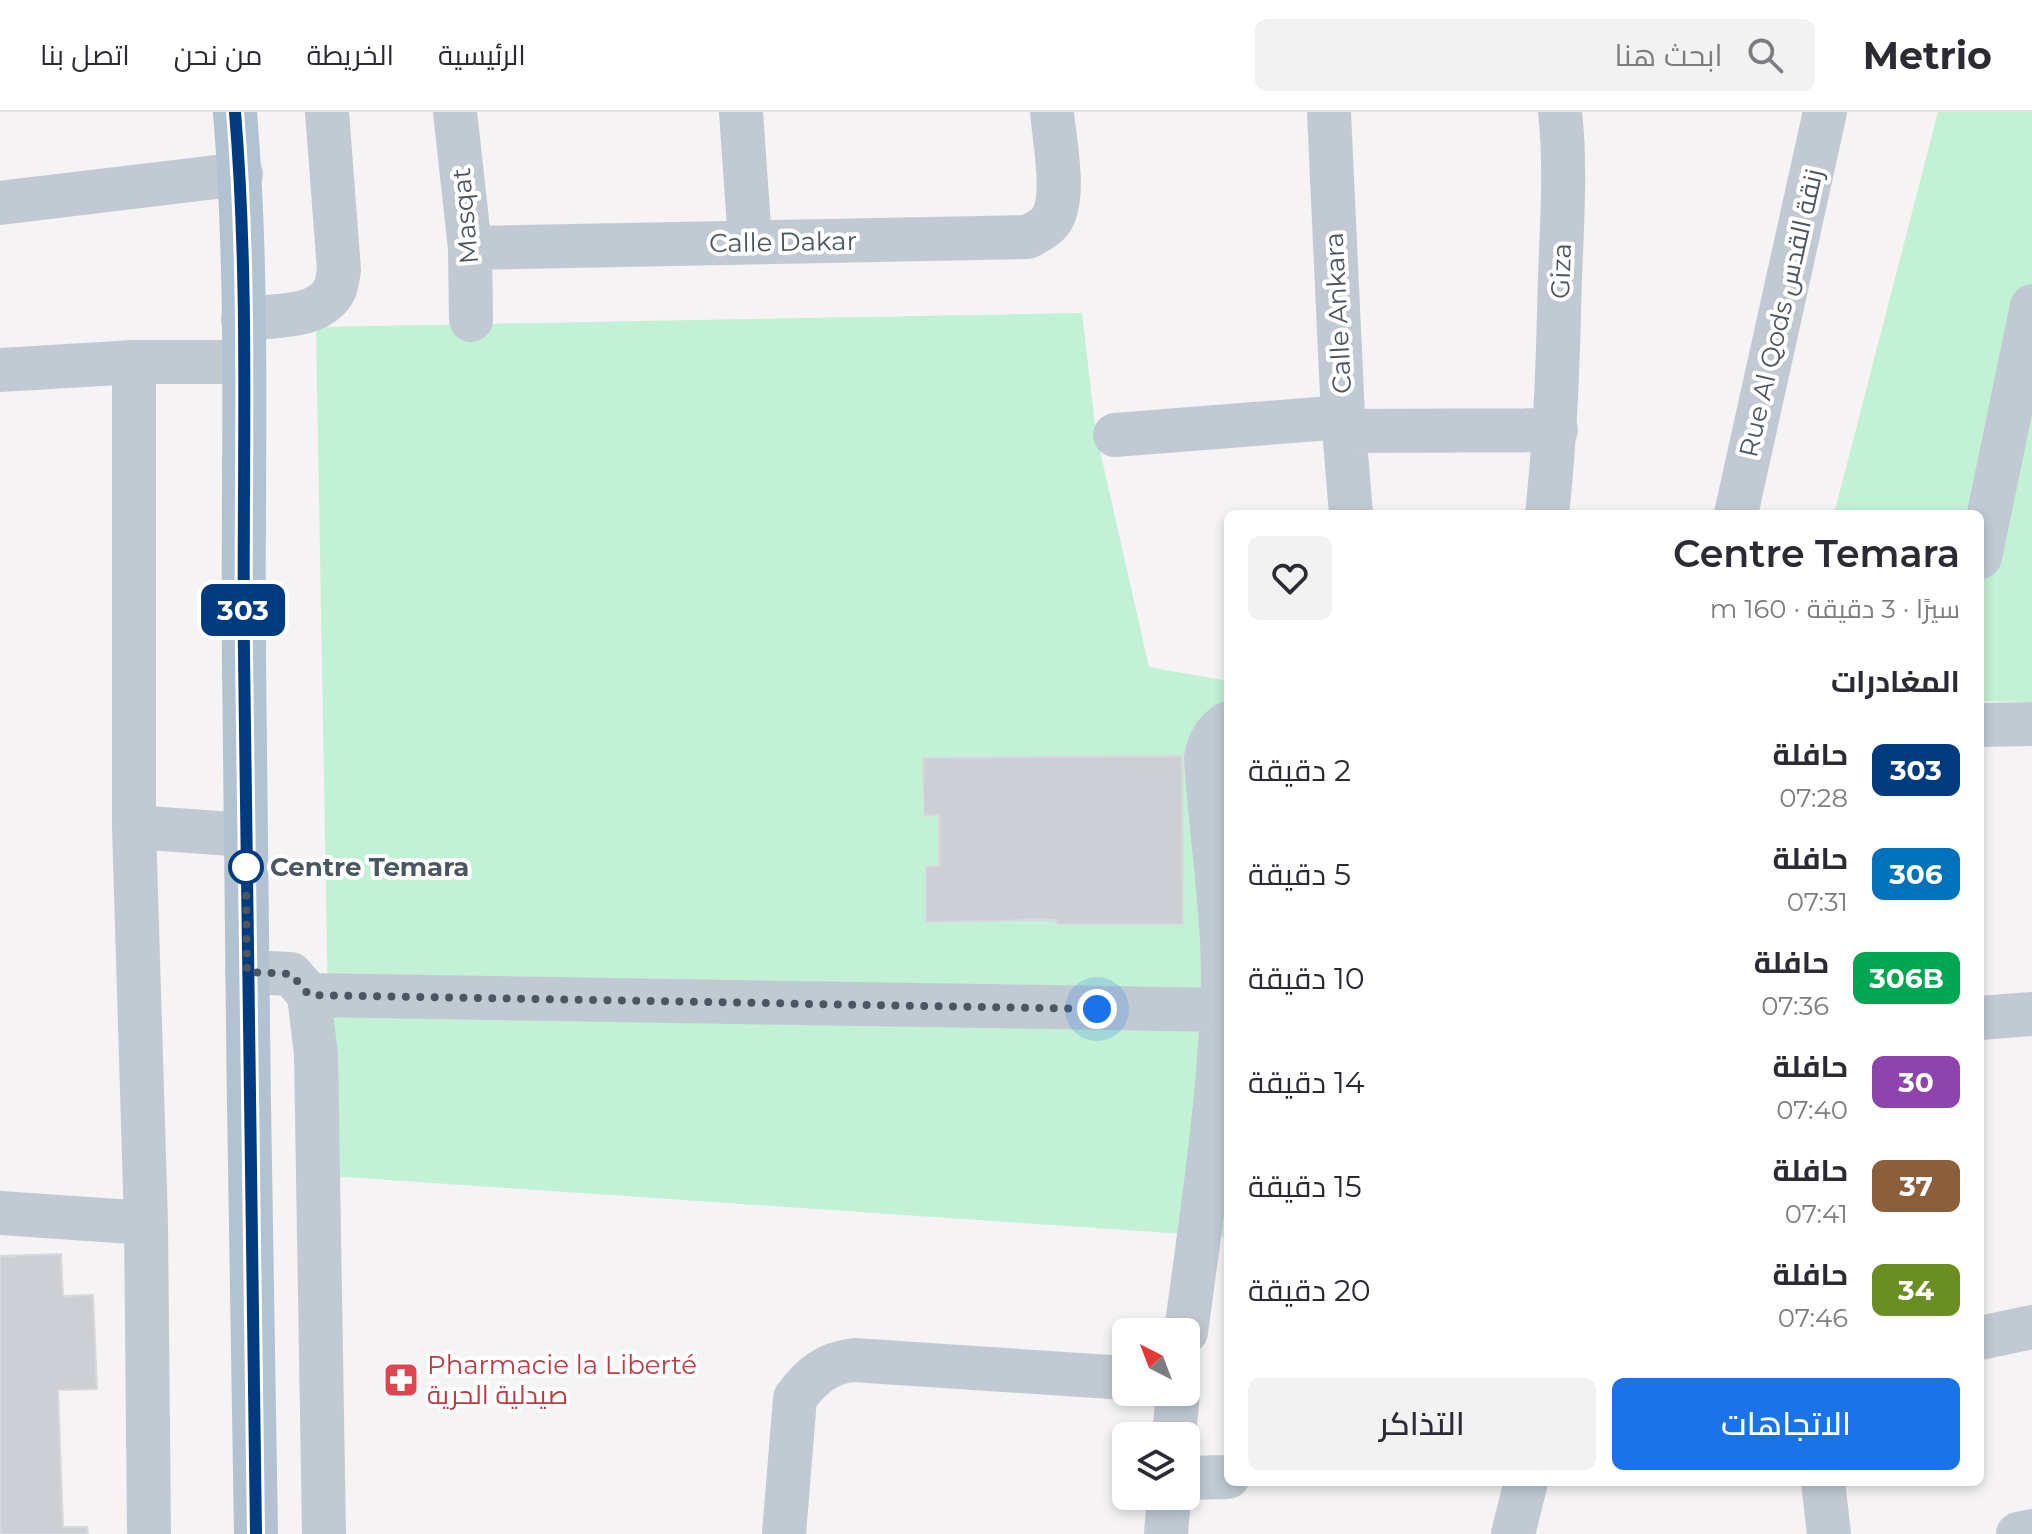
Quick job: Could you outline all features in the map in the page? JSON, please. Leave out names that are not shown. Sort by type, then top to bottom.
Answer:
[{"type":"main road","points":[[235,112],[241,174],[244,362],[247,972],[256,1534]]},
{"type":"street","points":[[243,319],[310,311],[323,303],[335,289],[339,270],[327,112]]},
{"type":"street","name":"Masqat","points":[[455,112],[470,248],[471,320]]},
{"type":"street","points":[[741,112],[750,241]]},
{"type":"street","name":"Calle Dakar","points":[[470,248],[1028,237],[1049,223],[1055,212],[1058,182],[1052,112]]},
{"type":"street","name":"Calle Ankara","points":[[1329,112],[1351,510]]},
{"type":"street","name":"Giza","points":[[1547,510],[1556,430],[1563,199],[1560,112]]},
{"type":"street","name":"Rue Al Qods زنقة القدس","points":[[1737,510],[1825,112]]},
{"type":"street","points":[[0,203],[241,174]]},
{"type":"street","points":[[1984,538],[2031,316]]},
{"type":"street","points":[[134,362],[134,827],[146,1223],[149,1534]]},
{"type":"street","points":[[0,370],[134,362],[244,362]]},
{"type":"street","points":[[1115,435],[1344,424],[1556,430]]},
{"type":"street","points":[[1984,725],[2032,724]]},
{"type":"street","points":[[1224,726],[1209,744],[1206,758],[1224,995]]},
{"type":"street","points":[[134,827],[246,835]]},
{"type":"street","points":[[247,972],[291,974],[309,995],[316,1055],[324,1534]]},
{"type":"street","points":[[309,995],[1224,1011]]},
{"type":"street","points":[[1984,1018],[2032,1014]]},
{"type":"street","points":[[1188,1318],[1224,1020]]},
{"type":"street","points":[[0,1213],[146,1223]]},
{"type":"street","points":[[1984,1337],[2032,1327]]},
{"type":"street","points":[[784,1534],[795,1398],[814,1376],[838,1362],[854,1360],[1112,1377]]},
{"type":"street","points":[[1200,1478],[1224,1477]]},
{"type":"street","points":[[1513,1534],[1525,1486]]},
{"type":"street","points":[[1166,1534],[1168,1510]]},
{"type":"street","points":[[2018,1534],[2032,1531]]},
{"type":"green space","points":[[1938,112],[2032,112],[2032,702],[1984,701],[1984,510],[1835,510]]},
{"type":"green space","points":[[1082,313],[1096,433],[1149,667],[1224,680],[1224,1237],[331,1176],[316,327]]},
{"type":"building","points":[[1182,756],[1183,924],[1056,924],[1056,920],[926,922],[926,866],[939,866],[939,815],[924,816],[923,758]]},
{"type":"building","points":[[61,1254],[63,1296],[93,1295],[97,1389],[58,1390],[63,1527],[87,1527],[88,1534],[0,1534],[0,1256]]},
{"type":"bus line","name":"303","points":[[235,112],[241,174],[243,290],[246,931],[256,1534]]},
{"type":"place","name":"Centre Temara","points":[[246,867]]},
{"type":"place","name":"Pharmacie la Liberté صيدلية الحرية","points":[[401,1380]]},
{"type":"route","points":[[246,867],[247,972],[291,974],[309,995],[1097,1009]]}]
